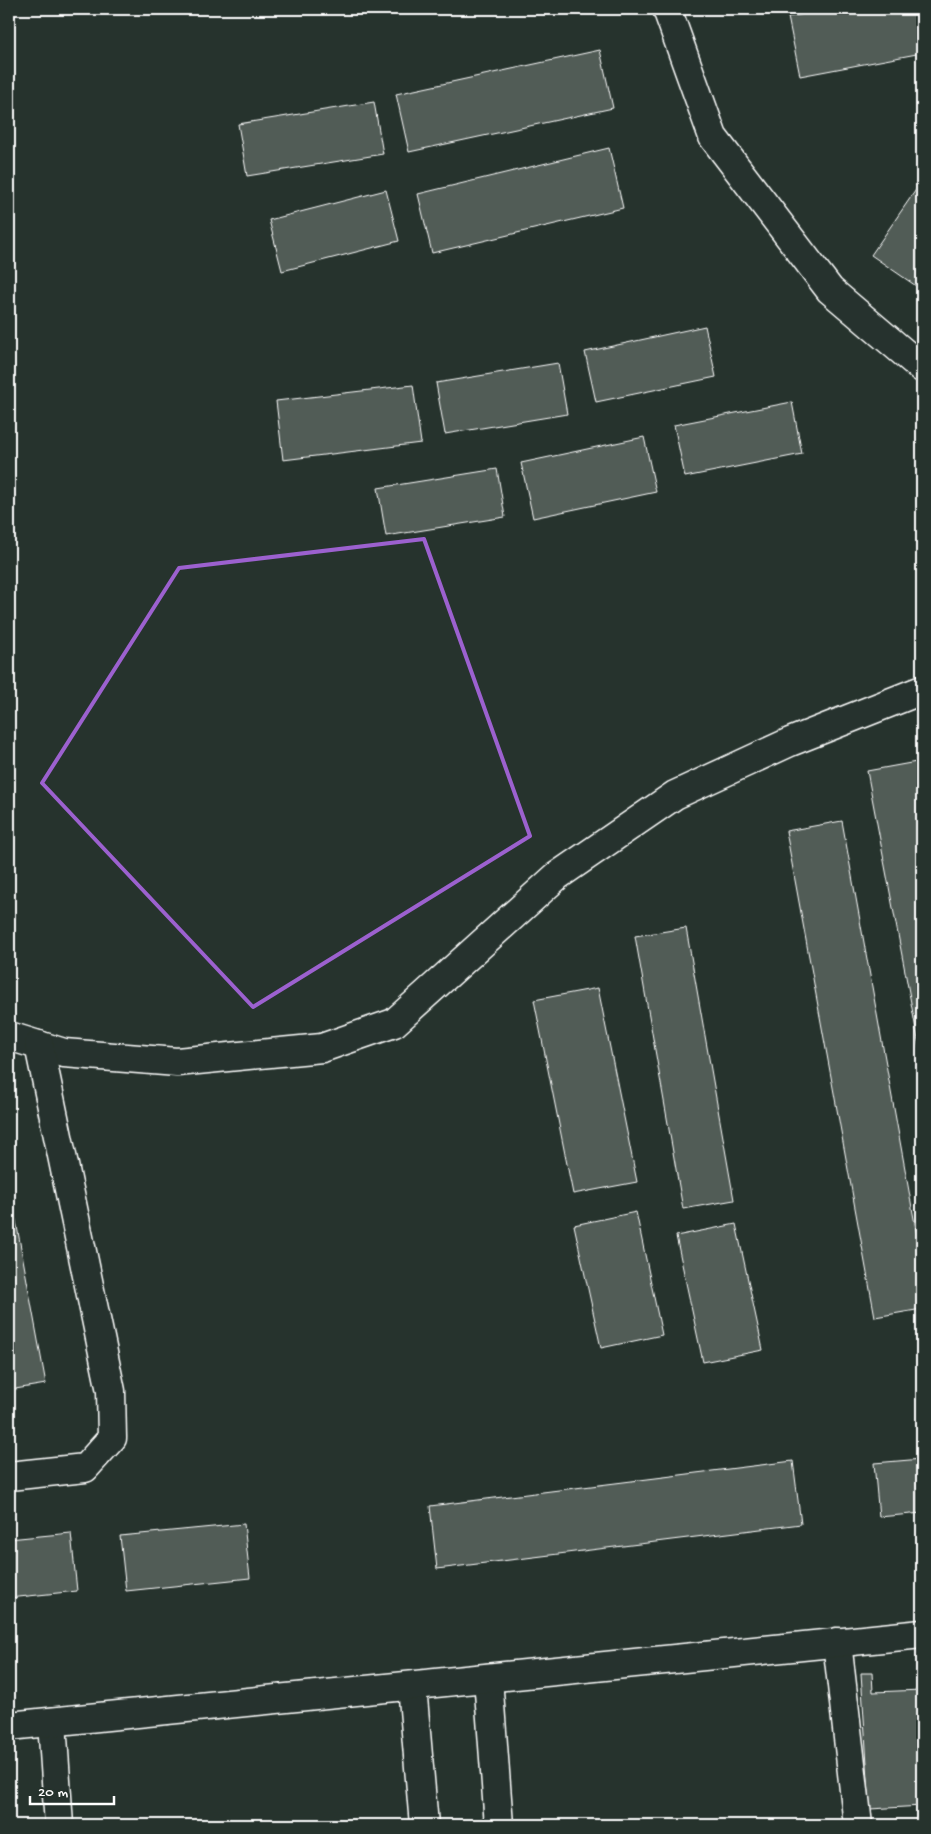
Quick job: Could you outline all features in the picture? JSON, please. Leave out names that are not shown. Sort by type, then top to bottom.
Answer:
[{"type":"street","points":[[667,9],[713,138],[830,290],[922,368]]},
{"type":"street","points":[[9,1036],[64,1054],[177,1062],[322,1048],[394,1023],[557,876],[675,795],[790,742],[922,690]]},
{"type":"street","points":[[9,1476],[85,1468],[112,1438],[111,1391],[39,1045]]},
{"type":"street","points":[[9,1726],[922,1634]]},
{"type":"street","points":[[837,1642],[858,1825]]},
{"type":"street","points":[[488,1678],[498,1825]]},
{"type":"street","points":[[412,1686],[424,1825]]},
{"type":"street","points":[[52,1722],[59,1825]]},
{"type":"highlighted area","points":[[424,539],[530,836],[253,1007],[42,783],[179,568]]},
{"type":"building","points":[[833,9],[922,9],[922,53],[800,76],[788,17]]},
{"type":"building","points":[[600,50],[613,108],[409,152],[396,94]]},
{"type":"building","points":[[374,102],[383,154],[247,176],[238,124]]},
{"type":"building","points":[[609,148],[623,208],[432,253],[418,194]]},
{"type":"building","points":[[922,181],[922,290],[871,255]]},
{"type":"building","points":[[386,190],[399,241],[282,271],[269,220]]},
{"type":"building","points":[[705,326],[716,377],[596,402],[585,352]]},
{"type":"building","points":[[558,363],[567,414],[445,434],[436,383]]},
{"type":"building","points":[[413,385],[421,443],[283,460],[276,401]]},
{"type":"building","points":[[792,402],[802,454],[685,477],[674,425]]},
{"type":"building","points":[[644,437],[656,492],[533,518],[521,463]]},
{"type":"building","points":[[497,469],[505,517],[386,536],[378,488]]},
{"type":"building","points":[[922,761],[922,1061],[867,771]]},
{"type":"building","points":[[842,821],[922,1263],[922,1309],[875,1317],[786,831]]},
{"type":"building","points":[[686,928],[734,1200],[683,1209],[635,936]]},
{"type":"building","points":[[598,988],[637,1182],[573,1194],[534,1000]]},
{"type":"building","points":[[9,1183],[46,1384],[9,1390]]},
{"type":"building","points":[[636,1212],[662,1335],[601,1348],[574,1225]]},
{"type":"building","points":[[736,1224],[763,1350],[703,1362],[676,1236]]},
{"type":"building","points":[[922,1459],[922,1513],[879,1517],[874,1463]]},
{"type":"building","points":[[793,1461],[801,1524],[437,1569],[430,1506]]},
{"type":"building","points":[[244,1524],[250,1578],[126,1591],[120,1536]]},
{"type":"building","points":[[71,1533],[77,1591],[9,1598],[9,1539]]},
{"type":"building","points":[[861,1673],[872,1673],[873,1692],[922,1690],[922,1806],[870,1809]]}]
